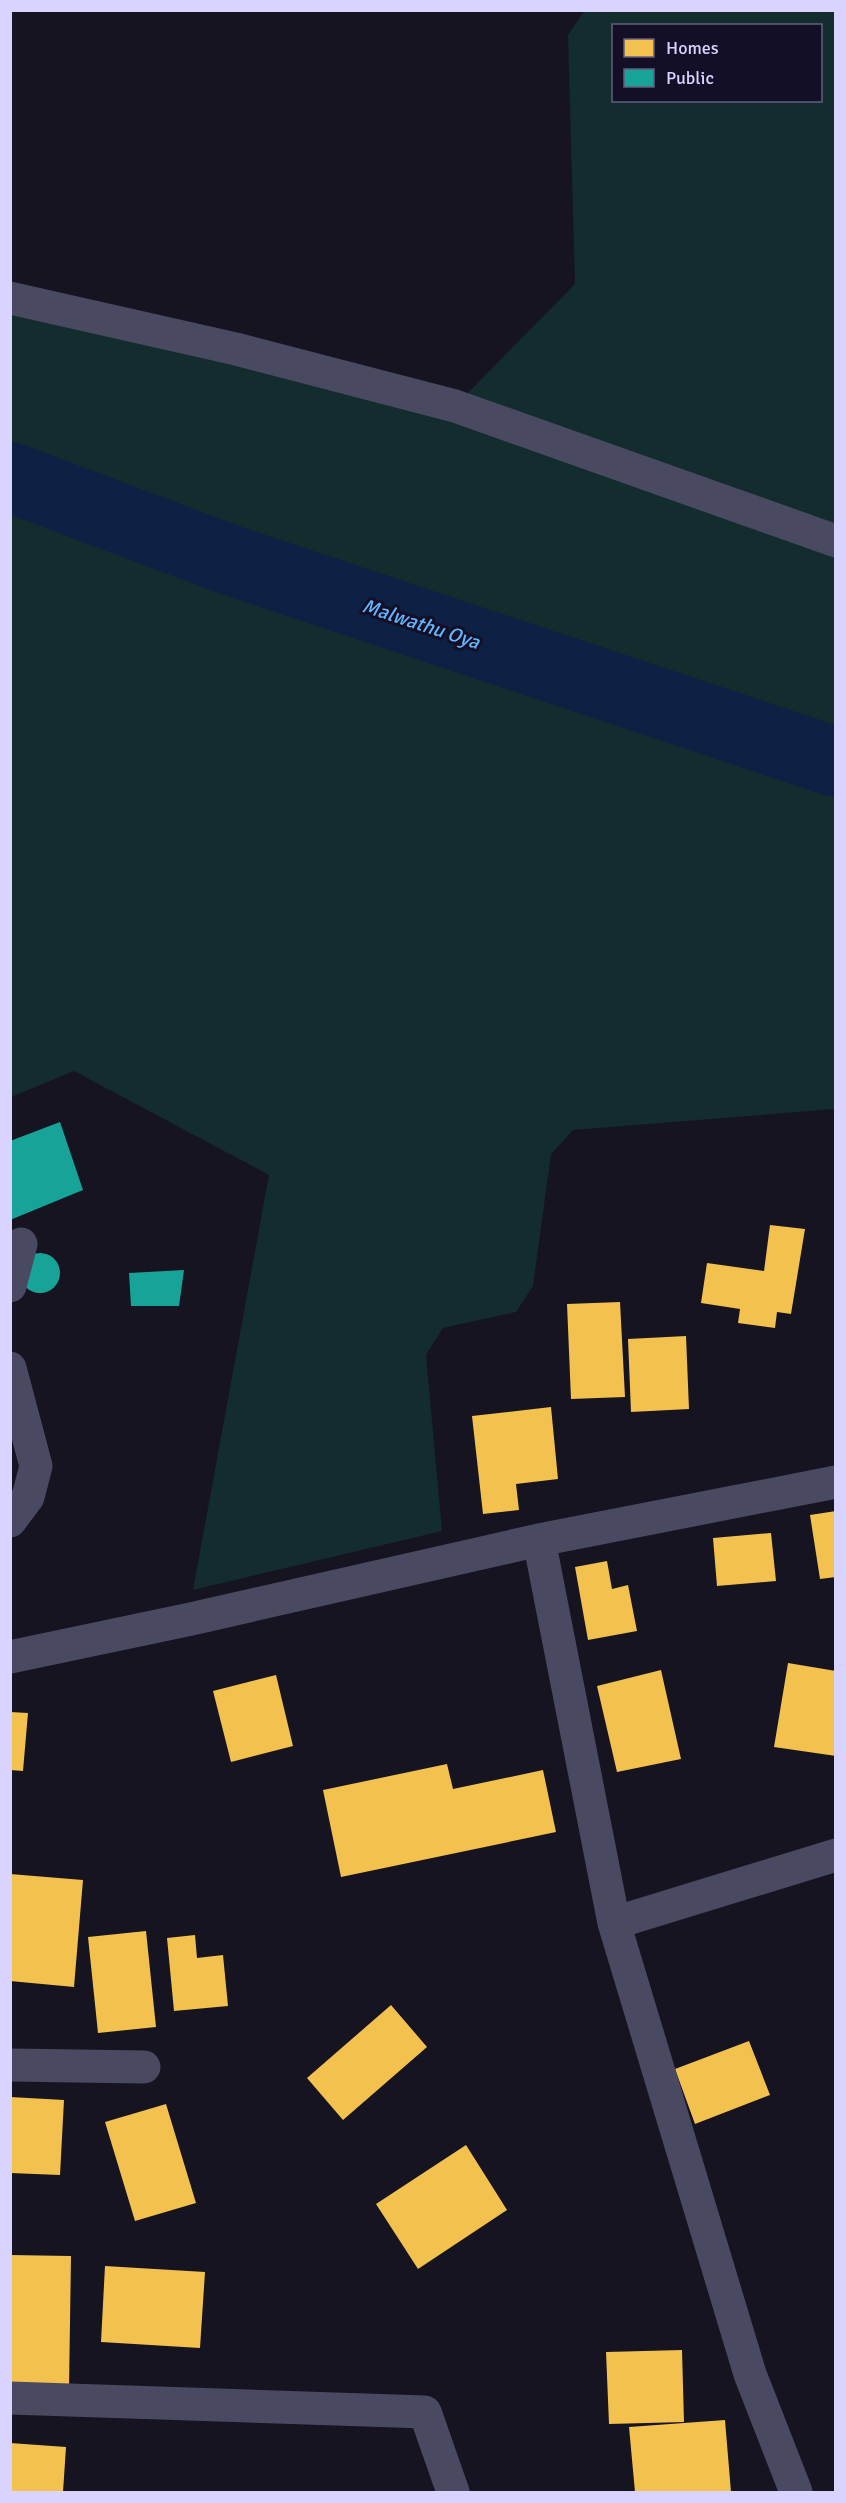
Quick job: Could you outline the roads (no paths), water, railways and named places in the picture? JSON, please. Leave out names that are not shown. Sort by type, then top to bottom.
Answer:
[{"type":"street","points":[[10,298],[236,349],[455,406],[836,541]]},
{"type":"street","points":[[10,1286],[21,1244]]},
{"type":"street","points":[[10,1368],[36,1466],[28,1497],[10,1521]]},
{"type":"street","points":[[10,1657],[539,1540],[836,1482]]},
{"type":"street","points":[[539,1540],[614,1923],[750,2374],[796,2493]]},
{"type":"street","points":[[614,1923],[836,1855]]},
{"type":"street","points":[[10,2065],[144,2067]]},
{"type":"street","points":[[10,2398],[425,2412],[453,2493]]},
{"type":"waterway","name":"Malwathu Oya","points":[[10,477],[230,560],[836,762]]}]
